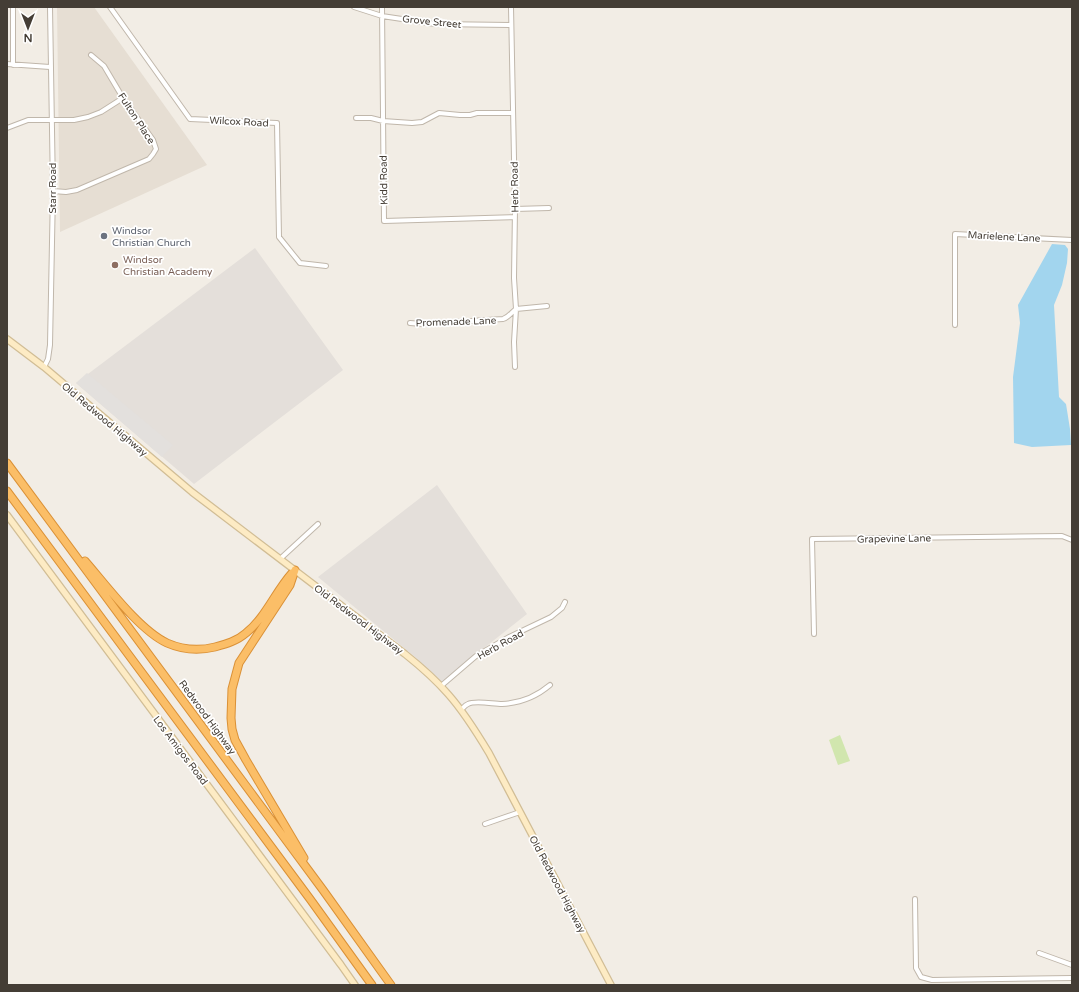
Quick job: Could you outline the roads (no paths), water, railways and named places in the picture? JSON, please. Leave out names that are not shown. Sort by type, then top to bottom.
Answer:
[{"type":"highway","name":"Redwood Highway","points":[[7,463],[323,890],[391,985]]},
{"type":"highway","points":[[7,491],[310,899],[372,985]]},
{"type":"highway","points":[[46,515],[126,608],[142,624],[156,636],[167,642],[188,649],[206,649],[222,645],[234,641],[245,634],[258,622],[285,581],[295,570]]},
{"type":"highway","points":[[295,570],[290,585],[239,663],[232,689],[231,718],[235,740],[323,890]]},
{"type":"main road","name":"Old Redwood Highway","points":[[7,339],[44,367],[192,492],[405,654],[441,686],[461,710],[489,753],[611,985]]},
{"type":"main road","name":"Los Amigos Road","points":[[7,515],[337,959],[354,985]]},
{"type":"street","points":[[13,7],[13,65]]},
{"type":"street","name":"Starr Road","points":[[44,367],[48,359],[50,345],[53,191],[50,7]]},
{"type":"street","name":"Wilcox Road","points":[[110,7],[190,119],[277,123],[280,237],[300,263],[326,266]]},
{"type":"street","name":"Grove Street","points":[[354,7],[382,16],[435,24],[511,25]]},
{"type":"street","name":"Kidd Road","points":[[382,7],[384,221],[515,217]]},
{"type":"street","name":"Herb Road","points":[[511,7],[515,209],[515,367]]},
{"type":"street","name":"Fulton Place","points":[[53,191],[66,192],[77,190],[149,159],[156,149],[153,140],[123,98],[104,66],[91,55]]},
{"type":"street","points":[[7,64],[50,67]]},
{"type":"street","points":[[7,128],[28,120],[74,120],[88,117],[101,112],[123,98]]},
{"type":"street","points":[[356,118],[371,118],[382,121],[412,123],[422,122],[439,113],[470,115],[477,113],[513,113]]},
{"type":"street","points":[[515,209],[549,208]]},
{"type":"street","name":"Marielene Lane","points":[[955,325],[955,234],[1072,240]]},
{"type":"street","points":[[516,309],[547,306]]},
{"type":"street","name":"Promenade Lane","points":[[410,322],[422,324],[503,320],[509,317],[516,309]]},
{"type":"street","points":[[280,559],[318,524]]},
{"type":"street","name":"Grapevine Lane","points":[[814,634],[812,539],[1062,536],[1072,540]]},
{"type":"street","name":"Herb Road","points":[[441,686],[476,656],[551,617],[562,608],[565,602]]},
{"type":"street","points":[[461,710],[468,704],[475,702],[501,704],[530,699],[541,693],[550,685]]},
{"type":"street","points":[[485,824],[520,812]]},
{"type":"street","points":[[915,898],[916,968],[921,977],[932,980],[1072,978]]},
{"type":"street","points":[[1039,953],[1072,965]]},
{"type":"water","points":[[1052,244],[1065,245],[1068,249],[1067,263],[1062,285],[1054,305],[1059,397],[1066,404],[1071,445],[1032,447],[1014,443],[1013,377],[1020,323],[1018,305]]},
{"type":"place","name":"Windsor Christian Church","points":[[104,236]]},
{"type":"place","name":"Windsor Christian Academy","points":[[115,265]]}]
